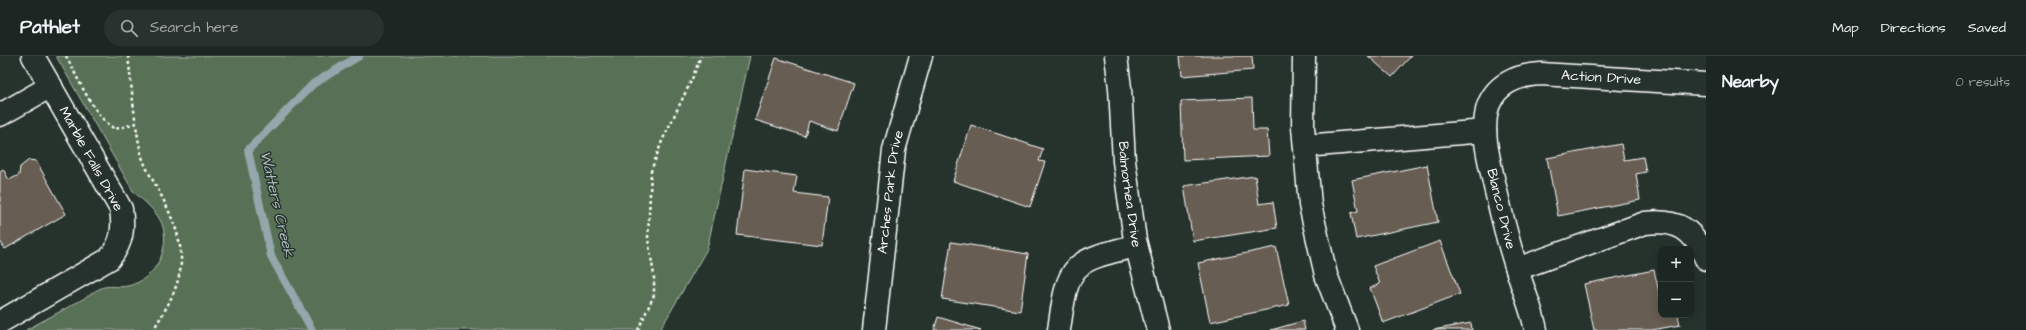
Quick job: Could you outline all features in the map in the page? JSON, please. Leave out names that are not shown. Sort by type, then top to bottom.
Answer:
[{"type":"street","name":"Marble Falls Drive","points":[[0,322],[109,259],[117,248],[122,236],[123,222],[121,209],[33,56]]},
{"type":"street","name":"Arches Park Drive","points":[[874,330],[894,150],[921,56]]},
{"type":"street","name":"Balmorhea Drive","points":[[1116,56],[1120,88],[1124,161],[1136,246],[1158,330]]},
{"type":"street","points":[[1304,56],[1303,127],[1310,205],[1326,275],[1347,330]]},
{"type":"street","name":"Action Drive","points":[[1501,89],[1508,82],[1524,75],[1541,74],[1706,84]]},
{"type":"street","points":[[0,115],[50,86]]},
{"type":"street","name":"Blanco Drive","points":[[1501,89],[1496,93],[1488,108],[1485,131],[1488,156],[1517,269],[1533,315],[1536,330]]},
{"type":"street","points":[[1305,146],[1485,131]]},
{"type":"street","points":[[1517,269],[1645,223],[1661,221],[1677,225],[1690,233],[1700,245],[1706,260]]},
{"type":"street","points":[[1059,330],[1066,285],[1073,271],[1083,263],[1098,255],[1136,246]]},
{"type":"path","points":[[66,56],[93,104],[109,126],[116,129],[136,123]]},
{"type":"path","points":[[128,56],[141,154],[149,174],[173,218],[180,238],[182,260],[179,278],[170,303],[153,330]]},
{"type":"path","points":[[638,330],[654,295],[654,275],[648,239],[651,171],[662,141],[692,79],[701,56]]},
{"type":"green space","points":[[56,56],[750,56],[707,249],[660,330],[26,330],[101,288],[126,286],[143,280],[157,265],[164,247],[165,237],[159,218],[133,191]]},
{"type":"building","points":[[1180,56],[1252,56],[1253,70],[1182,76]]},
{"type":"building","points":[[1368,56],[1411,56],[1392,77]]},
{"type":"building","points":[[776,58],[854,83],[838,131],[809,121],[805,136],[755,120]]},
{"type":"building","points":[[1252,98],[1253,130],[1267,130],[1269,156],[1183,160],[1181,101]]},
{"type":"building","points":[[971,125],[1043,149],[1039,161],[1045,162],[1030,207],[953,181]]},
{"type":"building","points":[[1621,144],[1624,160],[1643,157],[1646,172],[1636,174],[1640,200],[1558,216],[1547,158]]},
{"type":"building","points":[[29,160],[36,161],[66,214],[5,249],[0,241],[0,171],[3,169],[9,180],[19,175],[20,167]]},
{"type":"building","points":[[1427,165],[1438,222],[1356,239],[1351,213],[1358,211],[1352,180]]},
{"type":"building","points":[[745,169],[797,176],[794,193],[828,197],[822,245],[737,235]]},
{"type":"building","points":[[1255,176],[1259,204],[1273,202],[1277,228],[1193,241],[1184,186]]},
{"type":"building","points":[[1440,241],[1460,294],[1383,323],[1370,288],[1380,284],[1373,266]]},
{"type":"building","points":[[951,242],[1028,254],[1020,311],[942,299]]},
{"type":"building","points":[[1276,247],[1289,305],[1210,322],[1198,263]]},
{"type":"building","points":[[1654,270],[1658,288],[1658,318],[1679,318],[1680,325],[1652,330],[1594,330],[1584,284]]},
{"type":"building","points":[[938,317],[981,330],[934,330]]},
{"type":"building","points":[[1303,321],[1305,330],[1271,330]]},
{"type":"building","points":[[1471,323],[1472,330],[1433,330]]},
{"type":"waterway","name":"Watters Creek","points":[[312,330],[271,256],[248,150],[313,84],[359,56]]}]
